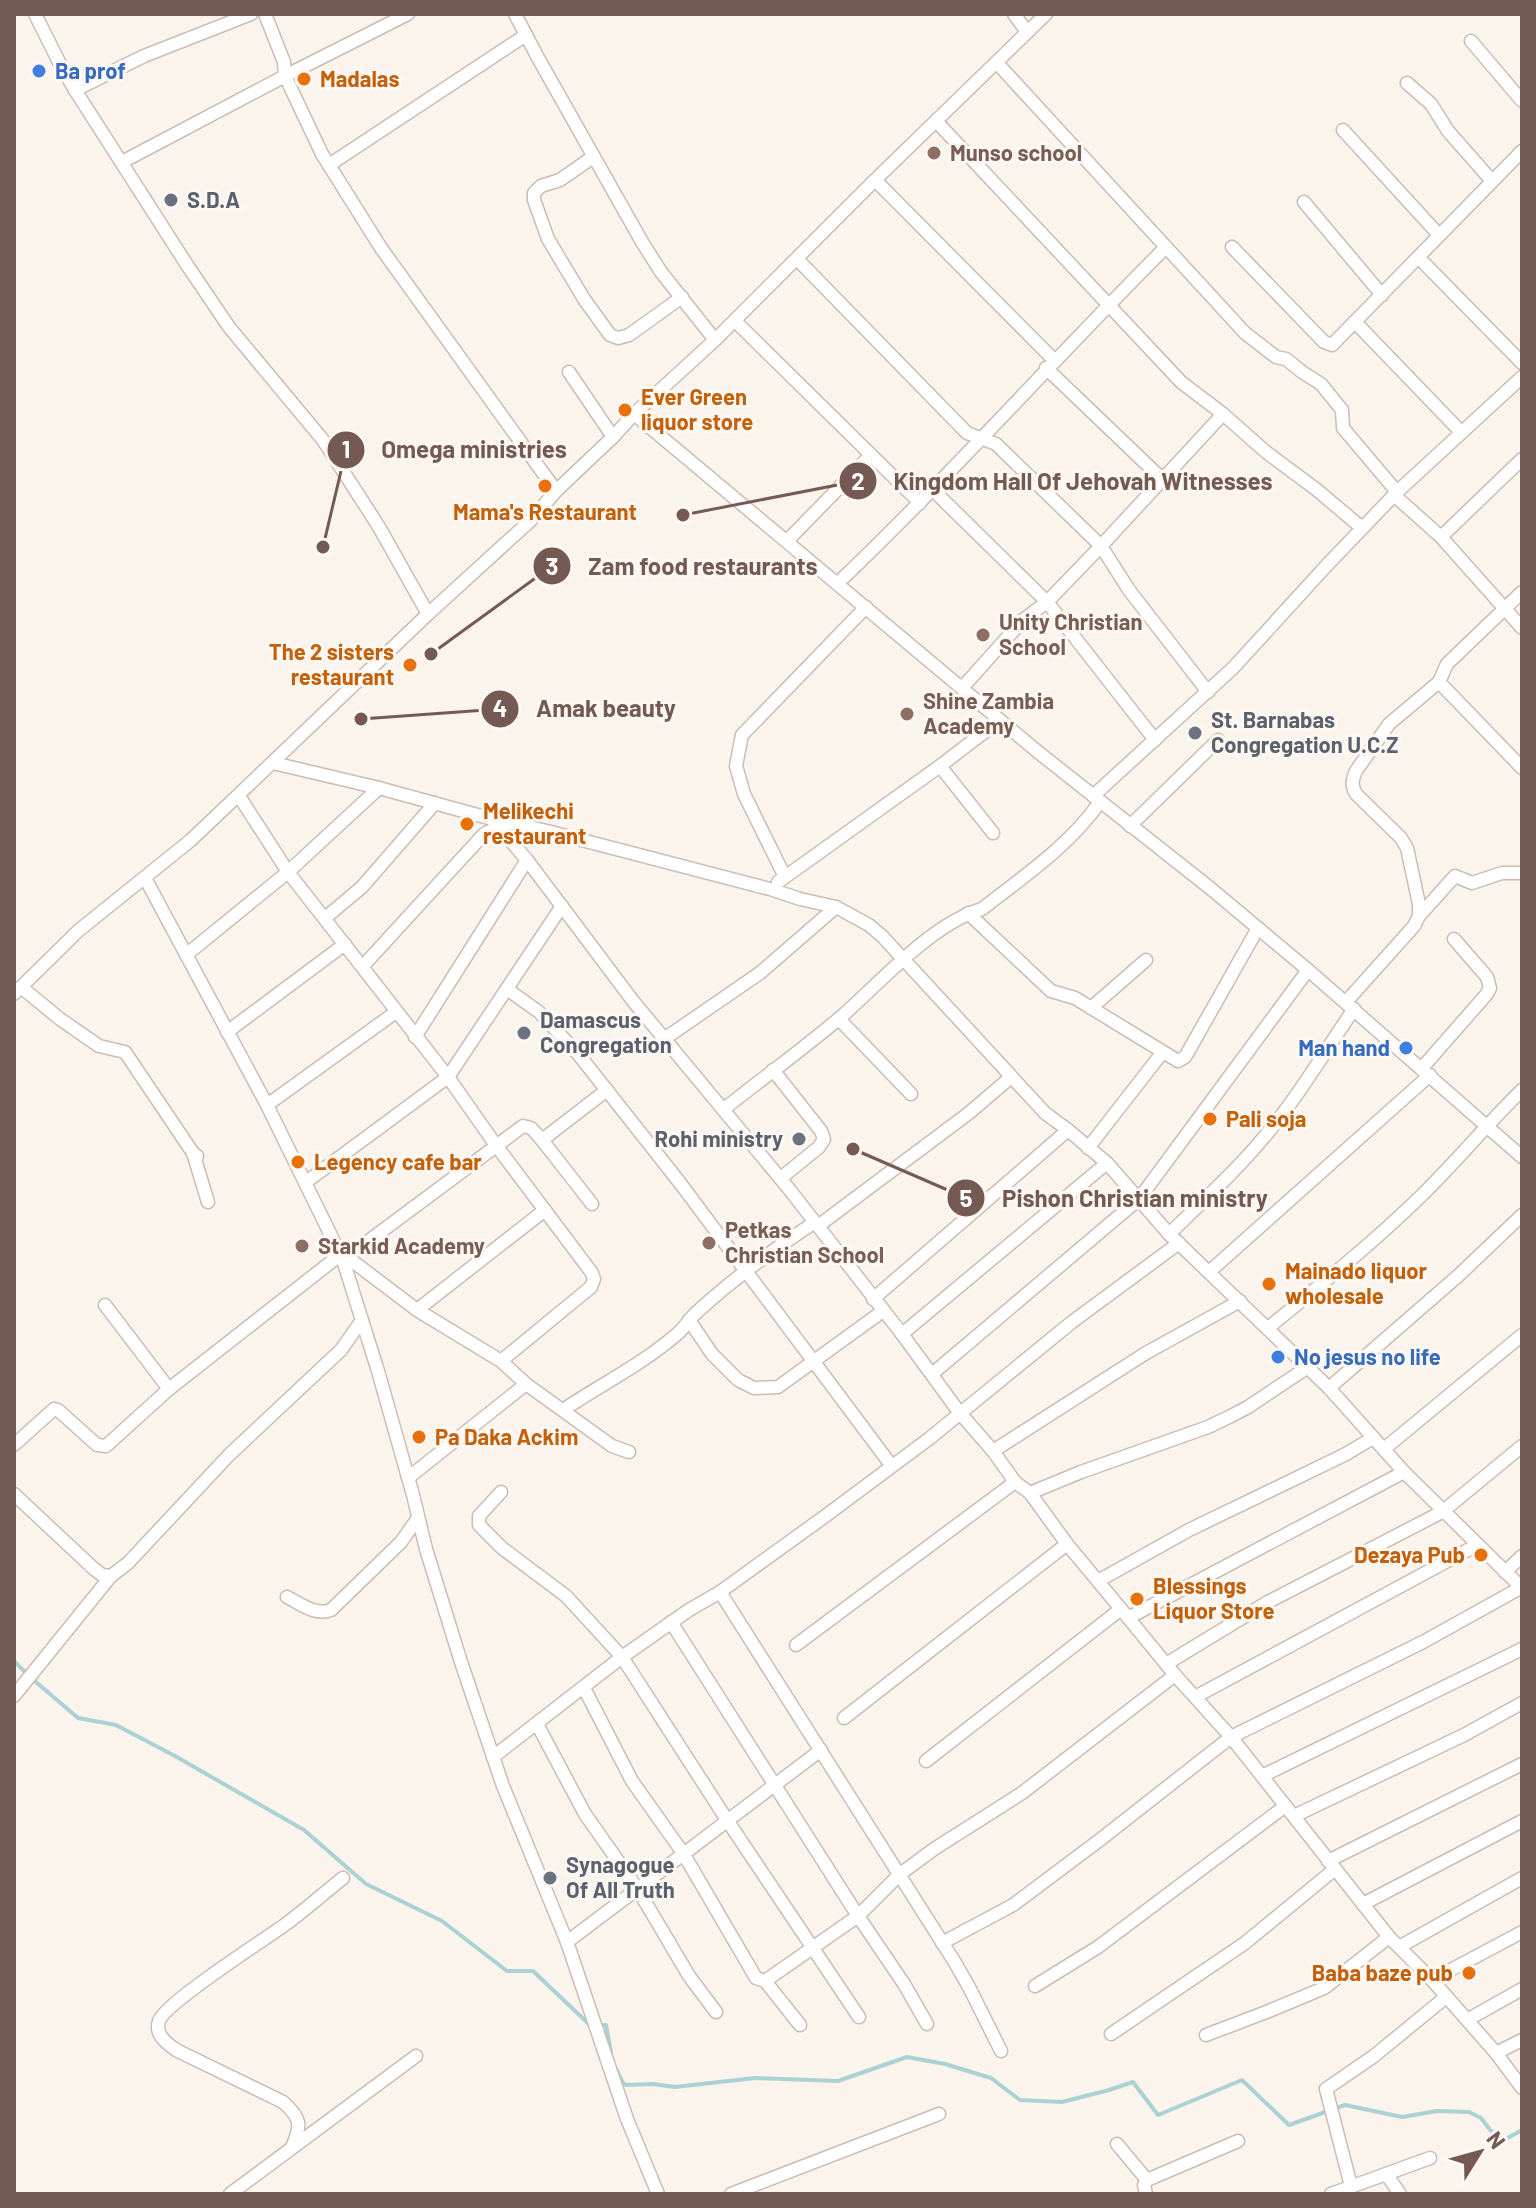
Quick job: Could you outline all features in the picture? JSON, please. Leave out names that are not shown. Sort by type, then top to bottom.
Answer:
[{"type":"street","points":[[35,14],[75,90],[187,265],[229,327],[323,440],[379,527],[428,614]]},
{"type":"street","points":[[75,90],[144,56],[251,14]]},
{"type":"street","points":[[265,14],[284,62],[285,76],[329,165],[381,248],[556,491]]},
{"type":"street","points":[[122,162],[408,14]]},
{"type":"street","points":[[515,14],[642,242],[661,272],[715,340]]},
{"type":"street","points":[[1014,14],[1027,32]]},
{"type":"street","points":[[208,1202],[195,1154],[125,1052],[99,1046],[17,990],[68,940],[181,849],[239,796],[428,614],[530,521],[634,414],[735,321],[1046,14]]},
{"type":"street","points":[[329,165],[526,35]]},
{"type":"street","points":[[1471,41],[1522,101]]},
{"type":"street","points":[[997,63],[1245,333],[1276,357],[1286,359],[1321,384],[1342,410],[1343,428],[1396,493],[1441,537],[1522,628]]},
{"type":"street","points":[[1407,83],[1431,104],[1448,131],[1492,181]]},
{"type":"street","points":[[936,121],[1181,382],[1362,528]]},
{"type":"street","points":[[1343,130],[1439,235]]},
{"type":"street","points":[[1232,247],[1328,345],[1335,344],[1522,151]]},
{"type":"street","points":[[593,157],[560,180],[541,186],[534,193],[548,239],[584,299],[610,335],[618,338],[629,335],[682,297]]},
{"type":"street","points":[[875,180],[1162,479]]},
{"type":"street","points":[[1304,202],[1382,295]]},
{"type":"street","points":[[838,583],[933,490],[1050,364],[1166,247]]},
{"type":"street","points":[[1419,258],[1522,363]]},
{"type":"street","points":[[797,259],[967,433],[996,444],[1101,546],[1136,600],[1208,692]]},
{"type":"street","points":[[735,321],[920,503]]},
{"type":"street","points":[[1355,322],[1461,432]]},
{"type":"street","points":[[569,372],[613,437]]},
{"type":"street","points":[[724,1109],[839,1019],[938,931],[968,913],[982,909],[1063,845],[1084,824],[1096,799],[1244,657],[1396,493],[1522,377]]},
{"type":"street","points":[[634,414],[1000,720],[1258,928],[1522,1157]]},
{"type":"street","points":[[962,688],[1023,620],[1047,602],[1223,414]]},
{"type":"street","points":[[787,541],[871,455]]},
{"type":"street","points":[[1441,537],[1522,459]]},
{"type":"street","points":[[933,490],[1047,602],[1155,740]]},
{"type":"street","points":[[1419,916],[1407,848],[1401,838],[1356,794],[1352,779],[1389,724],[1439,682],[1447,664],[1522,592]]},
{"type":"street","points":[[785,877],[744,794],[736,766],[742,735],[866,607]]},
{"type":"street","points":[[1439,682],[1522,768]]},
{"type":"street","points":[[770,889],[1000,720]]},
{"type":"street","points":[[1130,826],[1218,740]]},
{"type":"street","points":[[273,763],[435,803],[495,823],[547,831],[770,889],[836,907],[869,925],[1045,1113],[1107,1163],[1174,1238],[1329,1388],[1442,1512],[1522,1588],[1423,1642],[1231,1737],[1013,1905],[942,1943]]},
{"type":"street","points":[[940,766],[993,833]]},
{"type":"street","points":[[186,955],[288,872],[379,788]]},
{"type":"street","points":[[239,796],[288,872],[448,1077],[592,1273],[594,1279],[586,1292],[501,1361]]},
{"type":"street","points":[[325,918],[362,887],[435,803]]},
{"type":"street","points":[[495,823],[527,860],[664,1039],[781,1178],[1015,1482],[1030,1493],[1067,1544],[1175,1675],[1231,1737],[1394,1942],[1432,1980],[1496,2053],[1522,2088]]},
{"type":"street","points":[[363,966],[495,823]]},
{"type":"street","points":[[415,1037],[527,860]]},
{"type":"street","points":[[493,1757],[622,1657],[720,1592],[930,1438],[1174,1238],[1266,1135],[1350,1005],[1419,916],[1455,876],[1472,883],[1502,873],[1522,873]]},
{"type":"street","points":[[145,878],[267,1105],[343,1257],[461,1662],[507,1798],[567,1942],[627,2119],[658,2194]]},
{"type":"street","points":[[306,1182],[448,1077],[562,906]]},
{"type":"street","points":[[664,1039],[760,973],[836,907]]},
{"type":"street","points":[[968,913],[1051,991],[1075,998],[1178,1061],[1185,1057],[1258,928]]},
{"type":"street","points":[[1209,1272],[1426,1072],[1486,995],[1490,988],[1487,977],[1454,939]]},
{"type":"street","points":[[227,1032],[345,944]]},
{"type":"street","points":[[1091,1008],[1146,960]]},
{"type":"street","points":[[932,1374],[1139,1199],[1308,970]]},
{"type":"street","points":[[507,989],[552,1025],[607,1090],[891,1465]]},
{"type":"street","points":[[267,1105],[396,1012]]},
{"type":"street","points":[[839,1019],[911,1094]]},
{"type":"street","points":[[1088,1148],[1162,1053]]},
{"type":"street","points":[[773,1070],[824,1139],[819,1147],[781,1178]]},
{"type":"street","points":[[563,1410],[631,1369],[676,1336],[689,1320],[746,1271],[938,1136],[1011,1077]]},
{"type":"street","points":[[542,1140],[607,1090]]},
{"type":"street","points":[[1268,1328],[1396,1220],[1522,1090]]},
{"type":"street","points":[[14,1445],[54,1409],[97,1445],[106,1446],[169,1389],[523,1126],[528,1126],[542,1140],[592,1204]]},
{"type":"street","points":[[873,1299],[1068,1130]]},
{"type":"street","points":[[902,1334],[1107,1163]]},
{"type":"street","points":[[417,1310],[545,1210]]},
{"type":"street","points":[[1329,1388],[1459,1275],[1522,1215]]},
{"type":"street","points":[[343,1257],[417,1310],[501,1361],[526,1384],[612,1446],[629,1452]]},
{"type":"street","points":[[993,1451],[1146,1353],[1240,1301]]},
{"type":"street","points":[[105,1305],[169,1389]]},
{"type":"street","points":[[689,1320],[712,1354],[738,1380],[754,1388],[778,1387],[883,1311]]},
{"type":"street","points":[[14,1696],[111,1576],[128,1563],[229,1455],[352,1337],[362,1320]]},
{"type":"street","points":[[1384,1449],[1522,1335]]},
{"type":"street","points":[[352,1337],[367,1336]]},
{"type":"street","points":[[1030,1493],[1127,1454],[1220,1422],[1308,1367]]},
{"type":"street","points":[[408,1478],[526,1384]]},
{"type":"street","points":[[1098,1581],[1189,1530],[1373,1438]]},
{"type":"street","points":[[1166,1664],[1268,1602],[1442,1512],[1522,1446]]},
{"type":"street","points":[[926,1761],[1124,1614],[1404,1472]]},
{"type":"street","points":[[796,1645],[1015,1482]]},
{"type":"street","points":[[501,1492],[479,1516],[482,1528],[502,1548],[566,1596],[622,1657],[859,2017]]},
{"type":"street","points":[[14,1494],[93,1568],[102,1575],[111,1576]]},
{"type":"street","points":[[287,1597],[315,1611],[322,1613],[331,1610],[401,1542],[418,1518]]},
{"type":"street","points":[[844,1718],[1067,1544]]},
{"type":"street","points":[[1195,1697],[1477,1545]]},
{"type":"street","points":[[1505,1572],[1522,1556]]},
{"type":"street","points":[[720,1592],[969,1987],[1001,2051]]},
{"type":"street","points":[[671,1622],[927,2024]]},
{"type":"street","points":[[1262,1776],[1522,1649]]},
{"type":"street","points":[[765,1981],[858,1916],[899,1875],[1022,1793],[1175,1675]]},
{"type":"street","points":[[584,1688],[632,1781],[683,1853],[756,1978],[765,1981],[800,2025]]},
{"type":"street","points":[[1035,1986],[1098,1947],[1289,1811],[1464,1735],[1522,1703]]},
{"type":"street","points":[[537,1724],[585,1814],[637,1888],[689,1976],[716,2012]]},
{"type":"street","points":[[567,1942],[821,1750]]},
{"type":"street","points":[[1111,2034],[1227,1956],[1332,1865],[1522,1764]]},
{"type":"street","points":[[1363,1904],[1522,1821]]},
{"type":"street","points":[[292,2147],[299,2124],[295,2113],[283,2102],[176,2050],[162,2040],[159,2021],[164,2013],[191,1991],[287,1924],[343,1878]]},
{"type":"street","points":[[1206,2035],[1324,1988],[1394,1942],[1522,1878]]},
{"type":"street","points":[[1432,1980],[1522,1932]]},
{"type":"street","points":[[1467,2020],[1522,1989]]},
{"type":"street","points":[[1351,2186],[1326,2089],[1374,2056],[1446,1997]]},
{"type":"street","points":[[1496,2053],[1522,2040]]},
{"type":"street","points":[[230,2194],[416,2056]]},
{"type":"street","points":[[731,2194],[939,2114]]},
{"type":"street","points":[[1117,2144],[1147,2187],[1238,2141]]},
{"type":"street","points":[[1331,2194],[1430,2158]]},
{"type":"street","points":[[1387,2175],[1400,2194]]},
{"type":"waterway","points":[[14,1661],[26,1673]]},
{"type":"waterway","points":[[36,1682],[78,1718],[116,1725],[304,1830],[366,1884],[442,1921],[507,1971],[533,1971],[591,2026]]},
{"type":"waterway","points":[[599,2025],[606,2025],[611,2053]]},
{"type":"waterway","points":[[616,2069],[626,2085],[675,2087],[755,2078],[838,2081],[907,2057],[945,2064],[991,2078],[1020,2100],[1062,2102],[1133,2082],[1158,2115],[1242,2080],[1289,2125],[1345,2105],[1402,2117],[1437,2111],[1469,2112],[1506,2139],[1522,2130]]},
{"type":"place","name":"Ba prof","points":[[39,71]]},
{"type":"place","name":"Madalas","points":[[304,79]]},
{"type":"place","name":"Munso school","points":[[934,153]]},
{"type":"place","name":"S.D.A","points":[[171,200]]},
{"type":"place","name":"Ever Green liquor store","points":[[625,410]]},
{"type":"place","name":"Mama's Restaurant","points":[[545,486]]},
{"type":"place","name":"Kingdom Hall Of Jehovah Witnesses","points":[[683,515]]},
{"type":"place","name":"Omega ministries","points":[[323,547]]},
{"type":"place","name":"Unity Christian School","points":[[983,635]]},
{"type":"place","name":"Zam food restaurants","points":[[431,654]]},
{"type":"place","name":"The 2 sisters restaurant","points":[[410,665]]},
{"type":"place","name":"Shine Zambia Academy","points":[[907,714]]},
{"type":"place","name":"Amak beauty","points":[[361,719]]},
{"type":"place","name":"St. Barnabas Congregation U.C.Z","points":[[1195,733]]},
{"type":"place","name":"Melikechi restaurant","points":[[467,824]]},
{"type":"place","name":"Damascus Congregation","points":[[524,1033]]},
{"type":"place","name":"Man hand","points":[[1406,1048]]},
{"type":"place","name":"Pali soja","points":[[1210,1119]]},
{"type":"place","name":"Rohi ministry","points":[[799,1139]]},
{"type":"place","name":"Pishon Christian ministry","points":[[853,1149]]},
{"type":"place","name":"Legency cafe bar","points":[[298,1162]]},
{"type":"place","name":"Petkas Christian School","points":[[709,1243]]},
{"type":"place","name":"Starkid Academy","points":[[302,1246]]},
{"type":"place","name":"Mainado liquor wholesale","points":[[1269,1284]]},
{"type":"place","name":"No jesus no life","points":[[1278,1357]]},
{"type":"place","name":"Pa Daka Ackim","points":[[419,1437]]},
{"type":"place","name":"Dezaya Pub","points":[[1481,1555]]},
{"type":"place","name":"Blessings Liquor Store","points":[[1137,1599]]},
{"type":"place","name":"Synagogue Of All Truth","points":[[550,1878]]},
{"type":"place","name":"Baba baze pub","points":[[1469,1973]]}]
